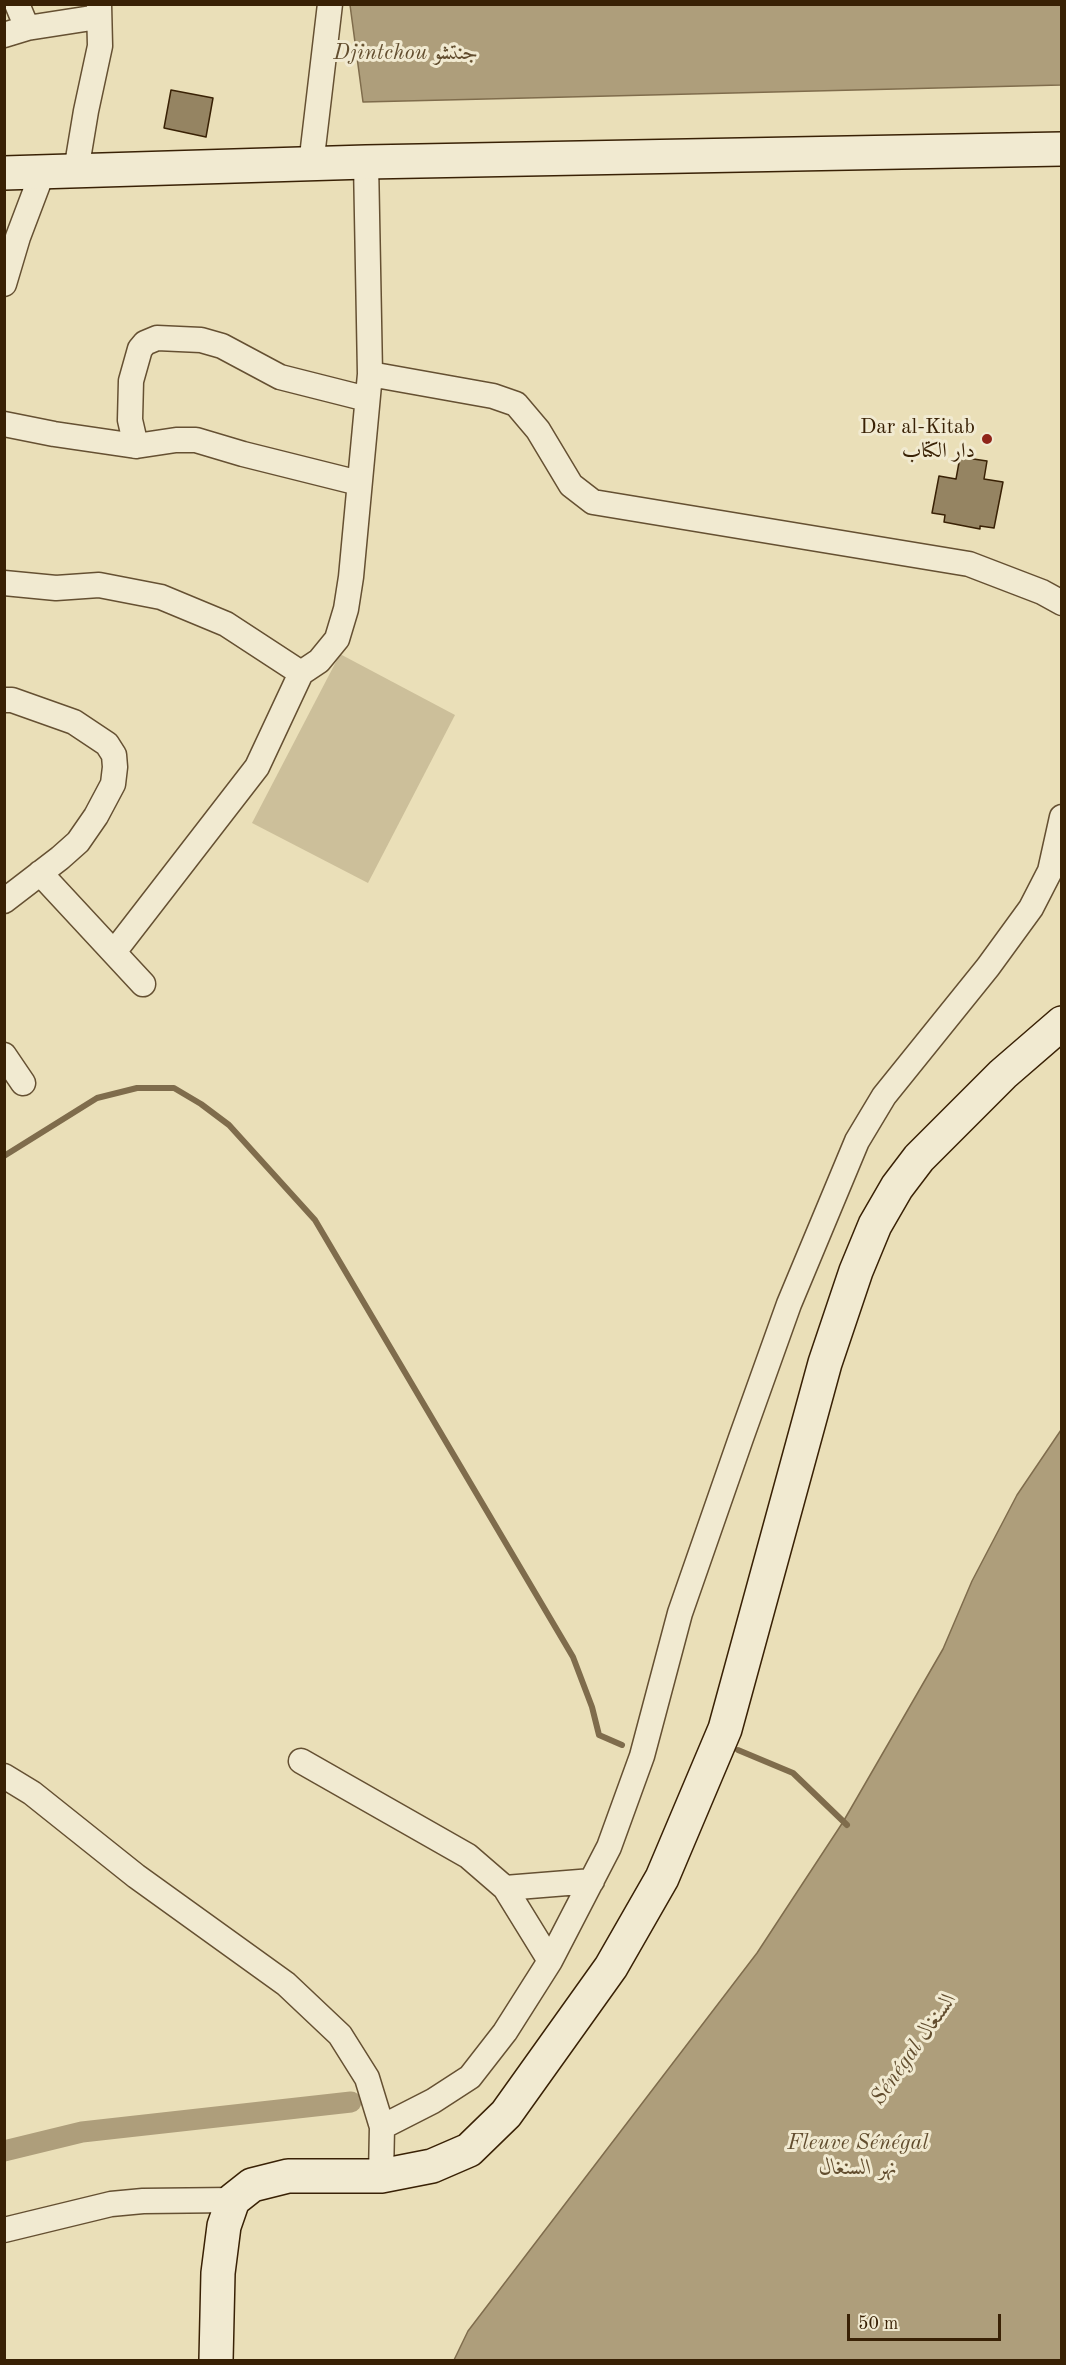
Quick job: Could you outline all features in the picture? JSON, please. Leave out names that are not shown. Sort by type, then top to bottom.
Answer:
[{"type":"street","points":[[16,4],[16,32],[98,11],[100,46],[76,171]]},
{"type":"street","points":[[311,165],[330,4]]},
{"type":"street","points":[[4,173],[366,162],[1062,149]]},
{"type":"street","points":[[114,952],[257,767],[301,673],[319,661],[337,639],[346,609],[370,374],[366,162]]},
{"type":"street","points":[[4,284],[18,237],[43,171]]},
{"type":"street","points":[[136,446],[131,429],[129,407],[132,374],[140,349],[145,343],[157,338],[201,339],[229,350],[280,377],[367,399]]},
{"type":"street","points":[[370,374],[492,396],[516,404],[538,430],[571,485],[592,502],[969,564],[1042,592],[1062,603]]},
{"type":"street","points":[[4,424],[136,446],[176,440],[195,440],[359,483]]},
{"type":"street","points":[[4,583],[56,588],[99,585],[161,597],[226,624],[301,673]]},
{"type":"street","points":[[4,700],[12,700],[74,722],[107,744],[114,755],[113,784],[96,816],[78,842],[4,901]]},
{"type":"street","points":[[382,2127],[433,2102],[470,2078],[505,2032],[550,1961],[592,1881],[609,1847],[642,1756],[680,1613],[741,1438],[789,1304],[857,1141],[884,1096],[988,967],[1031,908],[1050,871],[1062,817]]},
{"type":"street","points":[[40,873],[143,984]]},
{"type":"street","points":[[216,2361],[218,2273],[224,2226],[233,2200],[252,2185],[288,2176],[381,2176],[432,2166],[469,2150],[506,2114],[611,1967],[662,1878],[725,1729],[825,1363],[838,1320],[875,1225],[897,1187],[919,1158],[1003,1074],[1062,1023]]},
{"type":"street","points":[[4,1055],[23,1083]]},
{"type":"street","points":[[300,1761],[468,1856],[505,1888],[550,1961]]},
{"type":"street","points":[[4,1776],[32,1793],[136,1876],[286,1984],[340,2035],[367,2078],[382,2127],[381,2176]]},
{"type":"street","points":[[505,1888],[592,1881]]},
{"type":"street","points":[[4,2230],[111,2204],[143,2201],[233,2200]]},
{"type":"shaded area","points":[[340,654],[455,715],[368,883],[252,823]]},
{"type":"water","name":"Djintchou جنتشو","points":[[350,5],[1061,5],[1061,85],[363,102]]},
{"type":"water","name":"Fleuve Sénégal نهر السنغال","points":[[1061,1430],[1061,2360],[454,2360],[468,2331],[757,1953],[843,1822],[943,1649],[972,1581],[1017,1495]]},
{"type":"building","points":[[171,90],[213,98],[206,137],[164,128]]},
{"type":"building","points":[[960,457],[987,461],[984,479],[1003,482],[994,528],[980,526],[980,529],[944,522],[945,515],[932,513],[939,476],[956,479]]},
{"type":"waterway","points":[[4,1156],[97,1098],[137,1088],[174,1088],[229,1125],[315,1220],[573,1657],[592,1707],[599,1735],[622,1745]]},
{"type":"waterway","points":[[738,1750],[793,1773],[847,1825]]},
{"type":"waterway","points":[[4,2151],[82,2132],[351,2102]]},
{"type":"place","name":"Dar al-Kitab دار الكتاب","points":[[987,439]]},
{"type":"water label","name":"Sénégal السنغال","points":[[914,2049]]}]
